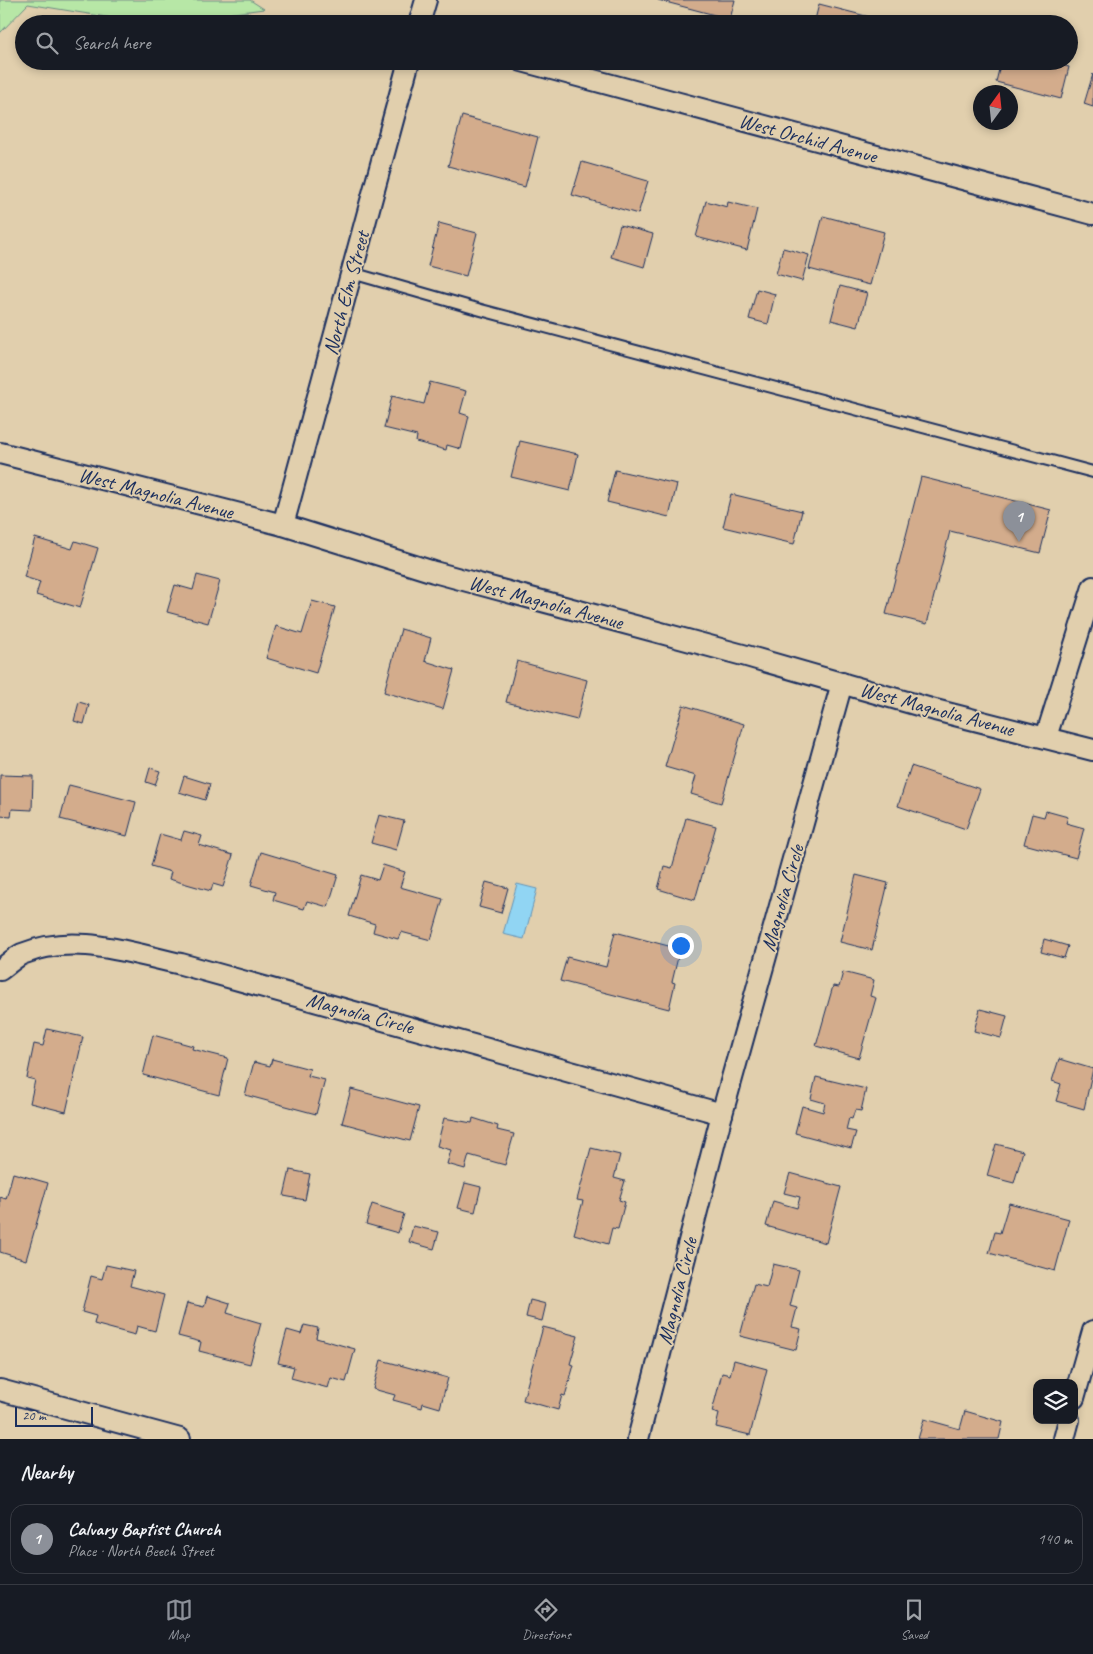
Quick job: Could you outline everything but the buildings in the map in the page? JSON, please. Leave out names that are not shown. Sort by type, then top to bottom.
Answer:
[{"type":"street","points":[[422,15],[426,0]]},
{"type":"street","name":"North Elm Street","points":[[283,526],[407,70]]},
{"type":"street","name":"West Orchid Avenue","points":[[556,70],[1093,214]]},
{"type":"street","name":"West Magnolia Avenue","points":[[0,453],[283,526],[434,572],[935,710],[1093,750]]},
{"type":"street","points":[[1046,737],[1093,587]]},
{"type":"street","name":"Magnolia Circle","points":[[638,1439],[722,1114],[842,683]]},
{"type":"street","name":"Magnolia Circle","points":[[0,970],[21,955],[49,945],[76,943],[103,947],[190,967],[722,1114]]},
{"type":"street","points":[[1078,1384],[1093,1331]]},
{"type":"street","points":[[0,1390],[180,1439]]},
{"type":"street","points":[[1064,1439],[1068,1424]]},
{"type":"lane","points":[[352,274],[1093,472]]},
{"type":"green space","points":[[0,0],[250,0],[264,9],[218,15],[95,15],[28,4],[17,15],[15,15],[15,17],[0,33]]},
{"type":"water","points":[[517,884],[537,889],[524,939],[503,934]]},
{"type":"place","name":"Calvary Baptist Church","points":[[1019,542]]}]
